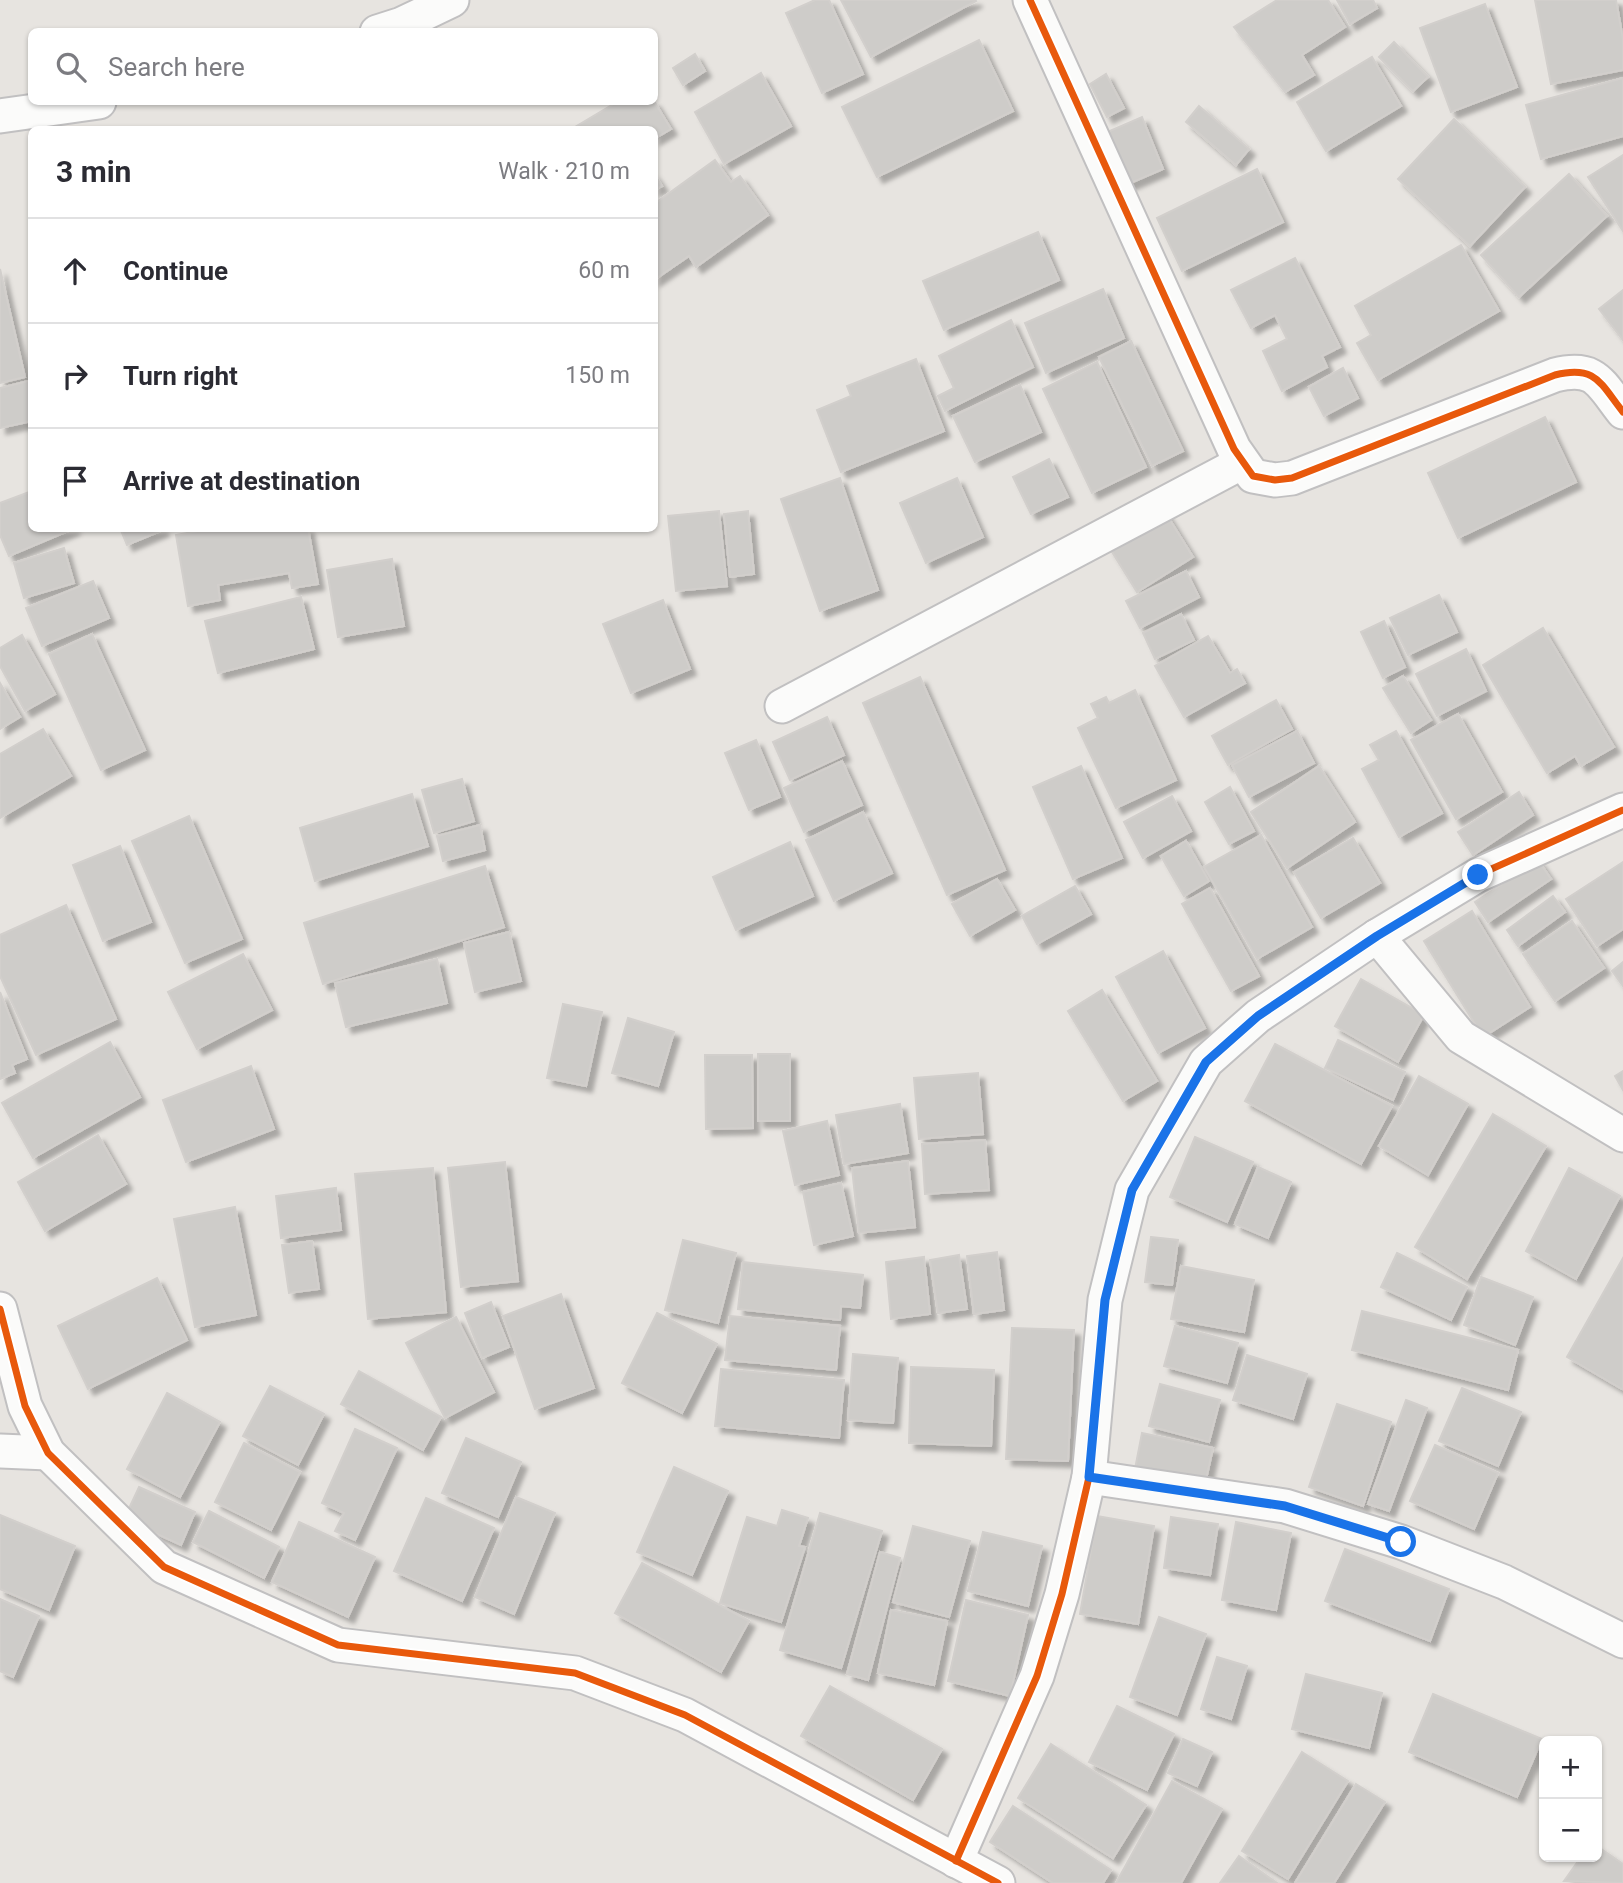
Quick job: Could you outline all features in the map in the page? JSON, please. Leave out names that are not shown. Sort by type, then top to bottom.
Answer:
[{"type":"street","points":[[390,28],[452,0]]},
{"type":"street","points":[[1030,0],[1241,463],[1253,475],[1275,480],[1292,478],[1555,375],[1576,370],[1597,377],[1623,412]]},
{"type":"street","points":[[0,116],[78,105]]},
{"type":"street","points":[[782,706],[1241,463]]},
{"type":"street","points":[[956,1861],[1037,1676],[1062,1594],[1089,1477],[1105,1300],[1132,1190],[1206,1062],[1258,1016],[1377,936],[1478,875],[1623,810]]},
{"type":"street","points":[[1377,936],[1461,1037],[1623,1135]]},
{"type":"street","points":[[0,1309],[25,1406],[48,1453],[164,1567],[338,1645],[575,1673],[685,1716],[793,1770],[998,1883]]},
{"type":"street","points":[[0,1451],[48,1453]]},
{"type":"street","points":[[1089,1477],[1285,1506],[1401,1542],[1504,1582],[1623,1641]]},
{"type":"building","points":[[815,0],[829,0],[863,74],[822,93],[786,13]]},
{"type":"building","points":[[841,0],[975,0],[976,1],[871,57]]},
{"type":"building","points":[[1277,0],[1328,0],[1345,27],[1302,55],[1314,75],[1285,92],[1234,27]]},
{"type":"building","points":[[1337,0],[1373,0],[1377,8],[1350,24]]},
{"type":"building","points":[[1535,0],[1616,0],[1623,39],[1623,70],[1551,84]]},
{"type":"building","points":[[1485,4],[1517,87],[1451,112],[1420,28]]},
{"type":"building","points":[[979,40],[1013,111],[877,177],[842,107]]},
{"type":"building","points":[[1394,42],[1428,77],[1413,91],[1379,57]]},
{"type":"building","points":[[695,54],[705,71],[683,85],[673,68]]},
{"type":"building","points":[[1372,57],[1401,106],[1326,151],[1297,102]]},
{"type":"building","points":[[761,73],[791,126],[724,164],[695,112]]},
{"type":"building","points":[[1106,74],[1124,108],[1107,117],[1090,84]]},
{"type":"building","points":[[1623,78],[1623,136],[1541,159],[1526,105]]},
{"type":"building","points":[[612,105],[656,105],[671,129],[658,137],[658,126],[577,126]]},
{"type":"building","points":[[1199,106],[1249,149],[1236,165],[1186,122]]},
{"type":"building","points":[[1142,117],[1163,169],[1126,185],[1105,133]]},
{"type":"building","points":[[1454,119],[1525,187],[1470,246],[1398,179]]},
{"type":"building","points":[[1623,155],[1623,231],[1588,177]]},
{"type":"building","points":[[715,160],[731,182],[740,176],[768,215],[696,267],[689,256],[658,277],[658,201]]},
{"type":"building","points":[[1257,169],[1283,222],[1182,271],[1157,218]]},
{"type":"building","points":[[1569,174],[1607,216],[1519,297],[1481,255]]},
{"type":"building","points":[[1038,232],[1059,280],[944,330],[923,281]]},
{"type":"building","points":[[1461,245],[1499,311],[1378,380],[1357,343],[1371,335],[1355,306]]},
{"type":"building","points":[[1295,258],[1340,347],[1322,356],[1327,367],[1282,391],[1263,351],[1287,339],[1275,315],[1251,328],[1231,290]]},
{"type":"building","points":[[0,269],[25,377],[0,383]]},
{"type":"building","points":[[1103,289],[1124,338],[1046,373],[1025,323]]},
{"type":"building","points":[[1623,290],[1623,340],[1599,309]]},
{"type":"building","points":[[1011,320],[1033,367],[945,411],[938,396],[954,388],[939,356]]},
{"type":"building","points":[[1131,341],[1183,451],[1152,466],[1099,357]]},
{"type":"building","points":[[916,359],[944,431],[841,472],[817,410],[851,396],[847,386]]},
{"type":"building","points":[[1097,362],[1146,467],[1092,493],[1043,389]]},
{"type":"building","points":[[1343,368],[1358,398],[1324,416],[1309,387]]},
{"type":"building","points":[[28,381],[28,422],[0,428],[0,388]]},
{"type":"building","points":[[1020,385],[1041,432],[975,462],[953,416]]},
{"type":"building","points":[[1545,417],[1576,482],[1458,538],[1428,473]]},
{"type":"building","points":[[1049,459],[1068,497],[1031,514],[1013,477]]},
{"type":"building","points":[[840,478],[878,590],[820,611],[781,499]]},
{"type":"building","points":[[957,478],[983,537],[926,563],[900,503]]},
{"type":"building","points":[[28,492],[28,532],[66,532],[9,556],[0,535],[0,503]]},
{"type":"building","points":[[719,511],[727,586],[676,591],[668,516]]},
{"type":"building","points":[[748,511],[754,574],[730,577],[724,514]]},
{"type":"building","points":[[1165,512],[1193,557],[1137,592],[1109,547]]},
{"type":"building","points":[[122,532],[158,532],[127,545]]},
{"type":"building","points":[[192,532],[309,532],[318,584],[292,588],[289,573],[218,585],[220,600],[188,606],[176,535]]},
{"type":"building","points":[[64,548],[74,583],[24,598],[14,563]]},
{"type":"building","points":[[392,559],[404,626],[338,637],[327,570]]},
{"type":"building","points":[[1186,571],[1199,597],[1140,628],[1126,601]]},
{"type":"building","points":[[93,581],[109,618],[42,646],[26,608]]},
{"type":"building","points":[[1439,595],[1457,632],[1408,655],[1390,618]]},
{"type":"building","points":[[301,597],[314,649],[218,673],[205,621]]},
{"type":"building","points":[[663,600],[690,669],[631,693],[603,624]]},
{"type":"building","points":[[1181,614],[1194,640],[1155,659],[1143,633]]},
{"type":"building","points":[[1384,621],[1405,667],[1383,678],[1361,632]]},
{"type":"building","points":[[1543,628],[1614,747],[1581,766],[1575,756],[1547,773],[1483,665]]},
{"type":"building","points":[[92,634],[145,750],[101,770],[49,654]]},
{"type":"building","points":[[22,635],[55,694],[25,711],[0,666],[0,648]]},
{"type":"building","points":[[1208,636],[1230,673],[1237,669],[1245,683],[1184,717],[1155,666]]},
{"type":"building","points":[[1466,649],[1486,691],[1437,716],[1416,674]]},
{"type":"building","points":[[1403,676],[1431,720],[1411,733],[1383,688]]},
{"type":"building","points":[[920,677],[1005,870],[947,895],[863,703]]},
{"type":"building","points":[[0,683],[20,717],[0,729]]},
{"type":"building","points":[[1135,690],[1176,780],[1116,808],[1078,728],[1098,718],[1091,704],[1106,697],[1109,703]]},
{"type":"building","points":[[1276,700],[1292,729],[1228,765],[1212,736]]},
{"type":"building","points":[[1458,714],[1502,792],[1456,819],[1411,740]]},
{"type":"building","points":[[827,717],[844,755],[790,780],[773,742]]},
{"type":"building","points":[[43,729],[71,776],[0,818],[0,754]]},
{"type":"building","points":[[1297,731],[1314,763],[1249,797],[1232,765]]},
{"type":"building","points":[[1396,731],[1442,813],[1399,837],[1362,769],[1379,760],[1370,745]]},
{"type":"building","points":[[756,740],[780,797],[749,810],[725,753]]},
{"type":"building","points":[[842,761],[862,805],[804,832],[784,788]]},
{"type":"building","points":[[1081,766],[1122,858],[1073,879],[1033,787]]},
{"type":"building","points":[[1319,766],[1355,822],[1287,868],[1251,812]]},
{"type":"building","points":[[462,779],[474,821],[434,833],[422,790]]},
{"type":"building","points":[[1230,787],[1254,831],[1229,844],[1205,802]]},
{"type":"building","points":[[1519,792],[1533,815],[1473,855],[1458,832]]},
{"type":"building","points":[[412,794],[428,846],[315,881],[300,828]]},
{"type":"building","points":[[1172,796],[1191,831],[1143,858],[1124,822]]},
{"type":"building","points":[[863,812],[892,873],[834,901],[806,840]]},
{"type":"building","points":[[189,816],[242,939],[185,963],[132,841]]},
{"type":"building","points":[[480,825],[485,850],[443,861],[437,836]]},
{"type":"building","points":[[1261,835],[1312,927],[1257,959],[1204,867]]},
{"type":"building","points":[[1353,838],[1380,883],[1321,918],[1294,872]]},
{"type":"building","points":[[1186,841],[1209,881],[1184,896],[1161,856]]},
{"type":"building","points":[[790,842],[813,896],[736,930],[713,877]]},
{"type":"building","points":[[120,846],[151,922],[103,941],[73,865]]},
{"type":"building","points":[[1538,860],[1551,879],[1488,922],[1475,902]]},
{"type":"building","points":[[1623,862],[1623,929],[1597,946],[1566,899]]},
{"type":"building","points":[[485,866],[504,927],[323,984],[304,923]]},
{"type":"building","points":[[997,879],[1015,910],[970,936],[952,904]]},
{"type":"building","points":[[1075,886],[1091,914],[1037,944],[1022,916]]},
{"type":"building","points":[[1210,888],[1259,976],[1231,991],[1182,904]]},
{"type":"building","points":[[1553,896],[1565,912],[1518,946],[1507,930]]},
{"type":"building","points":[[66,905],[116,1019],[36,1055],[0,976],[0,935]]},
{"type":"building","points":[[1472,911],[1530,1007],[1483,1037],[1424,941]]},
{"type":"building","points":[[1572,921],[1604,968],[1555,1001],[1523,954]]},
{"type":"building","points":[[509,932],[521,981],[475,992],[464,943]]},
{"type":"building","points":[[1163,951],[1205,1028],[1158,1053],[1116,977]]},
{"type":"building","points":[[243,954],[272,1010],[197,1049],[168,992]]},
{"type":"building","points":[[437,959],[447,1003],[346,1027],[335,983]]},
{"type":"building","points":[[1623,962],[1623,986],[1612,971]]},
{"type":"building","points":[[1361,979],[1424,1015],[1398,1062],[1335,1026]]},
{"type":"building","points":[[1102,990],[1157,1081],[1123,1101],[1068,1011]]},
{"type":"building","points":[[0,992],[27,1059],[12,1065],[15,1073],[0,1079]]},
{"type":"building","points":[[563,1004],[602,1012],[586,1086],[547,1078]]},
{"type":"building","points":[[628,1018],[674,1032],[658,1086],[612,1073]]},
{"type":"building","points":[[1338,1040],[1405,1072],[1393,1100],[1325,1068]]},
{"type":"building","points":[[110,1042],[140,1097],[33,1158],[2,1103]]},
{"type":"building","points":[[1275,1044],[1392,1106],[1361,1164],[1245,1101]]},
{"type":"building","points":[[758,1054],[790,1054],[790,1121],[758,1121]]},
{"type":"building","points":[[705,1055],[752,1055],[753,1128],[706,1129]]},
{"type":"building","points":[[251,1066],[274,1129],[186,1162],[163,1100]]},
{"type":"building","points":[[1623,1071],[1623,1090],[1615,1076]]},
{"type":"building","points":[[978,1073],[983,1134],[919,1139],[914,1078]]},
{"type":"building","points":[[1419,1076],[1468,1104],[1428,1175],[1379,1146]]},
{"type":"building","points":[[900,1104],[908,1153],[844,1164],[836,1115]]},
{"type":"building","points":[[1493,1114],[1546,1146],[1467,1279],[1415,1247]]},
{"type":"building","points":[[827,1121],[839,1175],[795,1185],[783,1131]]},
{"type":"building","points":[[98,1135],[126,1184],[45,1231],[18,1182]]},
{"type":"building","points":[[1195,1137],[1253,1162],[1227,1222],[1170,1197]]},
{"type":"building","points":[[985,1140],[989,1190],[925,1194],[922,1144]]},
{"type":"building","points":[[908,1161],[915,1227],[859,1233],[852,1168]]},
{"type":"building","points":[[505,1162],[518,1281],[461,1287],[448,1168]]},
{"type":"building","points":[[1258,1167],[1291,1182],[1268,1238],[1235,1224]]},
{"type":"building","points":[[433,1168],[446,1312],[368,1319],[355,1174]]},
{"type":"building","points":[[1569,1168],[1620,1196],[1576,1279],[1526,1251]]},
{"type":"building","points":[[841,1183],[853,1236],[814,1245],[803,1192]]},
{"type":"building","points":[[336,1188],[341,1230],[281,1238],[276,1196]]},
{"type":"building","points":[[235,1207],[256,1315],[195,1327],[174,1219]]},
{"type":"building","points":[[1151,1237],[1178,1240],[1172,1285],[1145,1282]]},
{"type":"building","points":[[683,1240],[736,1253],[718,1323],[665,1310]]},
{"type":"building","points":[[312,1241],[319,1289],[289,1293],[282,1245]]},
{"type":"building","points":[[997,1252],[1004,1310],[974,1314],[967,1256]]},
{"type":"building","points":[[1397,1253],[1467,1287],[1451,1320],[1381,1287]]},
{"type":"building","points":[[959,1255],[967,1309],[938,1313],[930,1260]]},
{"type":"building","points":[[924,1257],[930,1314],[891,1319],[886,1262]]},
{"type":"building","points":[[1623,1258],[1623,1388],[1622,1389],[1567,1357]]},
{"type":"building","points":[[743,1262],[863,1275],[860,1308],[841,1306],[840,1320],[738,1309]]},
{"type":"building","points":[[1181,1266],[1254,1280],[1244,1332],[1171,1319]]},
{"type":"building","points":[[1481,1277],[1533,1297],[1515,1345],[1464,1325]]},
{"type":"building","points":[[157,1278],[187,1340],[88,1389],[58,1326]]},
{"type":"building","points":[[561,1294],[594,1388],[535,1409],[503,1316]]},
{"type":"building","points":[[491,1302],[509,1347],[482,1358],[465,1313]]},
{"type":"building","points":[[1362,1311],[1518,1350],[1508,1390],[1352,1350]]},
{"type":"building","points":[[657,1313],[717,1344],[682,1413],[622,1383]]},
{"type":"building","points":[[730,1316],[840,1326],[836,1370],[725,1360]]},
{"type":"building","points":[[456,1317],[494,1392],[445,1418],[406,1343]]},
{"type":"building","points":[[1175,1326],[1238,1343],[1227,1383],[1164,1366]]},
{"type":"building","points":[[1012,1328],[1074,1330],[1068,1461],[1006,1459]]},
{"type":"building","points":[[853,1354],[898,1358],[893,1423],[848,1420]]},
{"type":"building","points":[[1247,1355],[1307,1374],[1293,1419],[1233,1400]]},
{"type":"building","points":[[911,1367],[994,1370],[991,1446],[909,1443]]},
{"type":"building","points":[[721,1369],[844,1380],[839,1438],[715,1426]]},
{"type":"building","points":[[359,1371],[441,1417],[423,1450],[341,1404]]},
{"type":"building","points":[[1160,1384],[1220,1400],[1209,1442],[1149,1426]]},
{"type":"building","points":[[270,1386],[324,1414],[298,1465],[243,1436]]},
{"type":"building","points":[[1462,1388],[1521,1412],[1498,1466],[1439,1441]]},
{"type":"building","points":[[167,1393],[220,1422],[180,1497],[127,1469]]},
{"type":"building","points":[[1406,1400],[1427,1408],[1389,1511],[1368,1504]]},
{"type":"building","points":[[1337,1404],[1391,1422],[1363,1506],[1309,1487]]},
{"type":"building","points":[[355,1429],[397,1448],[355,1540],[335,1531],[344,1513],[322,1503]]},
{"type":"building","points":[[1142,1433],[1213,1448],[1205,1484],[1135,1469]]},
{"type":"building","points":[[466,1438],[521,1462],[498,1517],[442,1493]]},
{"type":"building","points":[[244,1443],[300,1472],[271,1530],[215,1502]]},
{"type":"building","points":[[1435,1445],[1498,1473],[1474,1529],[1410,1501]]},
{"type":"building","points":[[674,1467],[728,1491],[692,1575],[637,1552]]},
{"type":"building","points":[[139,1487],[195,1512],[181,1545],[124,1519]]},
{"type":"building","points":[[516,1497],[555,1513],[514,1614],[475,1597]]},
{"type":"building","points":[[426,1498],[494,1528],[462,1601],[394,1571]]},
{"type":"building","points":[[782,1510],[808,1518],[799,1546],[805,1547],[781,1622],[720,1603],[747,1517],[777,1526]]},
{"type":"building","points":[[209,1511],[279,1547],[264,1578],[193,1542]]},
{"type":"building","points":[[820,1513],[882,1531],[841,1668],[780,1650]]},
{"type":"building","points":[[0,1515],[75,1546],[49,1610],[0,1589]]},
{"type":"building","points":[[1097,1516],[1154,1526],[1138,1624],[1080,1614]]},
{"type":"building","points":[[1171,1517],[1218,1524],[1210,1575],[1164,1568]]},
{"type":"building","points":[[299,1522],[375,1557],[348,1617],[272,1582]]},
{"type":"building","points":[[1236,1522],[1291,1533],[1276,1610],[1222,1600]]},
{"type":"building","points":[[913,1526],[970,1541],[949,1617],[893,1602]]},
{"type":"building","points":[[983,1532],[1042,1546],[1028,1606],[968,1591]]},
{"type":"building","points":[[1345,1549],[1449,1589],[1430,1641],[1325,1601]]},
{"type":"building","points":[[880,1552],[900,1558],[868,1680],[847,1674]]},
{"type":"building","points":[[642,1563],[749,1621],[721,1672],[615,1613]]},
{"type":"building","points":[[0,1599],[39,1616],[13,1677],[0,1671]]},
{"type":"building","points":[[966,1600],[1028,1615],[1010,1696],[948,1681]]},
{"type":"building","points":[[891,1610],[947,1621],[934,1685],[878,1673]]},
{"type":"building","points":[[1159,1617],[1206,1634],[1177,1715],[1130,1697]]},
{"type":"building","points":[[1217,1657],[1247,1666],[1231,1719],[1201,1709]]},
{"type":"building","points":[[1306,1674],[1382,1693],[1369,1748],[1292,1729]]},
{"type":"building","points":[[830,1686],[942,1749],[913,1800],[801,1736]]},
{"type":"building","points":[[1433,1694],[1539,1738],[1539,1746],[1517,1797],[1409,1752]]},
{"type":"building","points":[[1117,1706],[1174,1734],[1147,1790],[1089,1762]]},
{"type":"building","points":[[1183,1739],[1212,1752],[1197,1786],[1168,1773]]},
{"type":"building","points":[[1051,1744],[1146,1805],[1113,1858],[1018,1798]]},
{"type":"building","points":[[1302,1752],[1348,1781],[1288,1879],[1242,1851]]},
{"type":"building","points":[[1172,1781],[1222,1809],[1181,1883],[1116,1883]]},
{"type":"building","points":[[1356,1784],[1385,1802],[1334,1883],[1295,1883]]},
{"type":"building","points":[[1013,1806],[1111,1870],[1103,1883],[1053,1883],[990,1842]]},
{"type":"building","points":[[1602,1849],[1623,1864],[1623,1883],[1564,1881],[1577,1862],[1602,1862]]},
{"type":"building","points":[[1239,1856],[1277,1883],[1220,1883]]},
{"type":"cycle path","points":[[1030,0],[1234,449],[1253,476],[1275,480],[1292,478],[1555,375],[1580,372],[1596,379],[1623,412]]},
{"type":"cycle path","points":[[956,1861],[1037,1676],[1062,1594],[1089,1477],[1105,1300],[1132,1190],[1206,1062],[1258,1016],[1377,936],[1478,875],[1623,810]]},
{"type":"cycle path","points":[[0,1309],[25,1406],[48,1453],[164,1567],[338,1645],[575,1673],[685,1715],[998,1883]]},
{"type":"route","points":[[1401,1542],[1285,1506],[1089,1477],[1098,1409],[1105,1300],[1132,1190],[1206,1062],[1258,1016],[1377,936],[1478,875]]}]
